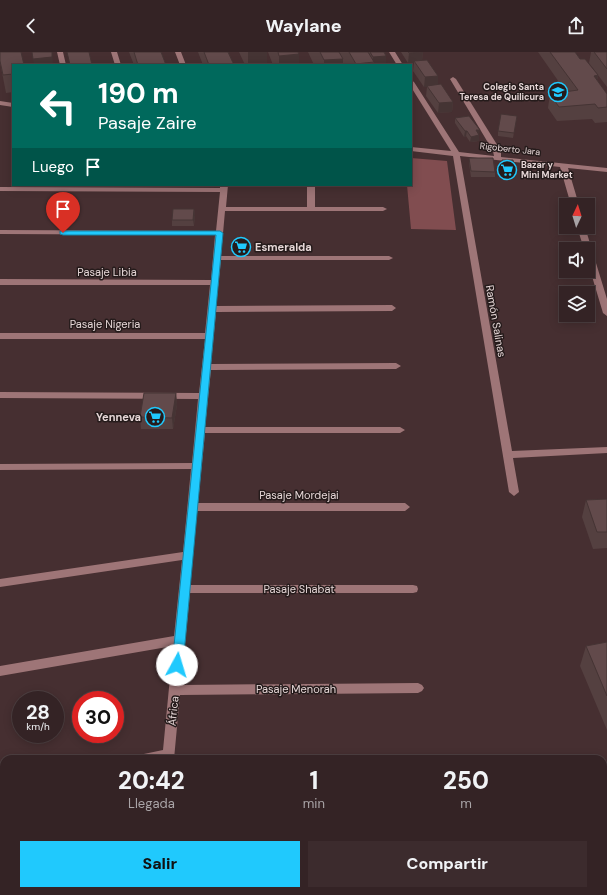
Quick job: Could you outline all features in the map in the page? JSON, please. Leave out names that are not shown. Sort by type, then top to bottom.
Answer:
[{"type":"street","points":[[60,52],[63,64]]},
{"type":"street","points":[[114,52],[118,64]]},
{"type":"street","points":[[178,52],[183,64]]},
{"type":"street","points":[[392,52],[399,64]]},
{"type":"street","points":[[452,79],[497,151],[498,158]]},
{"type":"street","points":[[412,84],[456,154]]},
{"type":"street","points":[[0,103],[12,104]]},
{"type":"street","name":"Rigoberto Jara","points":[[412,149],[607,170]]},
{"type":"street","name":"Ramón Salinas","points":[[456,154],[514,492]]},
{"type":"street","points":[[563,165],[573,198]]},
{"type":"street","points":[[311,186],[311,209]]},
{"type":"street","points":[[0,189],[52,187],[224,187]]},
{"type":"street","name":"África","points":[[168,755],[224,187]]},
{"type":"street","points":[[222,209],[383,210]]},
{"type":"street","points":[[0,232],[220,233]]},
{"type":"street","points":[[217,258],[388,258]]},
{"type":"street","points":[[595,273],[607,313]]},
{"type":"street","name":"Pasaje Libia","points":[[0,282],[215,283]]},
{"type":"street","points":[[212,308],[392,308]]},
{"type":"street","name":"Pasaje Nigeria","points":[[0,336],[210,336]]},
{"type":"street","points":[[206,367],[396,366]]},
{"type":"street","points":[[0,395],[204,396]]},
{"type":"street","points":[[200,430],[400,430]]},
{"type":"street","points":[[508,455],[607,450]]},
{"type":"street","points":[[0,467],[197,466]]},
{"type":"street","name":"Pasaje Mordejai","points":[[193,507],[405,507]]},
{"type":"street","points":[[0,583],[188,555]]},
{"type":"street","name":"Pasaje Shabat","points":[[185,589],[413,589]]},
{"type":"street","points":[[0,671],[180,640]]},
{"type":"street","name":"Pasaje Menorah","points":[[175,690],[418,688]]},
{"type":"shaded area","points":[[412,158],[447,161],[456,230],[411,229],[407,186],[412,186]]},
{"type":"building","points":[[0,52],[21,52],[24,64],[12,64],[12,74],[3,75]]},
{"type":"building","points":[[32,52],[52,52],[52,57],[33,59]]},
{"type":"building","points":[[67,52],[89,52],[92,64],[70,64]]},
{"type":"building","points":[[134,52],[161,52],[166,64],[138,64]]},
{"type":"building","points":[[204,52],[228,52],[234,64],[209,64]]},
{"type":"building","points":[[278,52],[298,52],[299,54],[279,56]]},
{"type":"building","points":[[320,52],[339,52],[343,59],[324,60]]},
{"type":"building","points":[[349,52],[368,52],[374,62],[356,64]]},
{"type":"building","points":[[370,52],[384,52],[386,56],[373,57]]},
{"type":"building","points":[[550,52],[575,52],[580,59],[585,59],[598,75],[594,76],[607,94],[607,107],[598,108],[595,104],[559,107],[550,94],[578,90]]},
{"type":"building","points":[[594,52],[607,52],[607,69]]},
{"type":"building","points":[[427,60],[438,76],[425,77],[414,61]]},
{"type":"building","points":[[441,84],[453,102],[439,103],[427,86]]},
{"type":"building","points":[[501,114],[517,116],[514,133],[498,131]]},
{"type":"building","points":[[469,116],[480,130],[476,130],[479,135],[471,137],[455,118]]},
{"type":"building","points":[[469,158],[493,158],[495,172],[471,171]]},
{"type":"building","points":[[502,160],[513,160],[515,169],[503,169]]},
{"type":"building","points":[[173,209],[194,209],[193,220],[172,220]]},
{"type":"building","points":[[144,393],[176,393],[172,418],[140,417]]},
{"type":"building","points":[[607,499],[607,532],[597,532],[586,500]]},
{"type":"building","points":[[607,642],[607,696],[586,646]]},
{"type":"place","name":"Colegio Santa Teresa de Quilicura","points":[[558,92]]},
{"type":"place","name":"Bazar y Mini Market","points":[[507,170]]},
{"type":"place","name":"Esmeralda","points":[[241,247]]},
{"type":"place","name":"Yenneva","points":[[155,417]]},
{"type":"route","points":[[63,233],[220,233],[177,665]]}]
